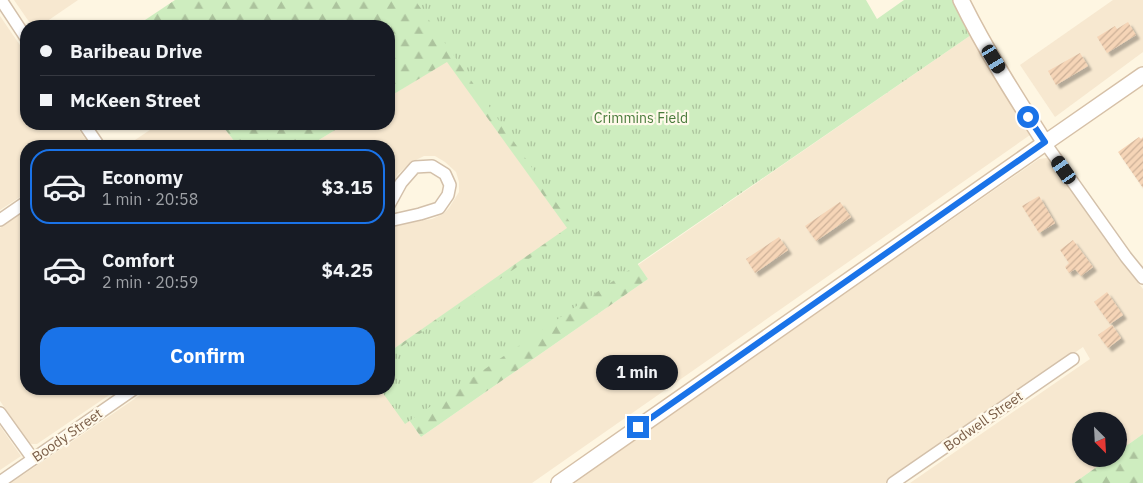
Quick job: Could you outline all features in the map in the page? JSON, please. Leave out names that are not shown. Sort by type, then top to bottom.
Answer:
[{"type":"street","points":[[1,0],[20,29]]},
{"type":"street","points":[[961,0],[975,28],[1045,142],[1126,257],[1143,278]]},
{"type":"street","points":[[559,483],[1143,75]]},
{"type":"street","points":[[395,194],[401,183],[415,167],[432,166],[445,174],[450,185],[448,195],[439,208],[395,219]]},
{"type":"street","points":[[0,220],[20,206]]},
{"type":"street","name":"Bodwell Street","points":[[892,483],[1073,359]]},
{"type":"street","name":"Boody Street","points":[[0,482],[125,395]]},
{"type":"street","points":[[0,412],[33,459]]},
{"type":"shaded area","points":[[14,0],[78,0],[49,20],[28,20]]},
{"type":"shaded area","points":[[1113,0],[1143,0],[1143,52],[1055,117],[1020,65]]},
{"type":"shaded area","points":[[0,16],[20,45],[20,130],[79,130],[86,140],[20,140],[20,197],[0,210]]},
{"type":"shaded area","points":[[971,35],[1030,135],[532,483],[11,483],[140,395],[391,395],[421,437],[648,279],[638,265]]},
{"type":"shaded area","points":[[447,61],[568,229],[395,348],[395,226],[432,219],[443,214],[459,192],[456,172],[435,156],[424,156],[410,163],[395,179],[395,140],[319,140],[335,130],[395,130],[395,93]]},
{"type":"shaded area","points":[[150,130],[226,130],[233,140],[135,140]]},
{"type":"shaded area","points":[[1047,158],[1050,160],[1118,258],[1143,289],[1143,434],[1128,445],[1128,412],[1072,412],[1072,468],[1095,468],[1074,483],[910,483],[1090,359],[1083,347],[885,483],[575,483],[649,430],[1039,159]]},
{"type":"shaded area","points":[[20,213],[20,395],[109,395],[37,444],[29,443],[0,401],[0,228]]},
{"type":"shaded area","points":[[0,426],[21,456],[0,470]]},
{"type":"green space","points":[[175,0],[433,0],[479,34],[648,279],[421,437],[391,395],[395,395],[395,348],[567,228],[447,62],[395,93],[395,20],[145,20]]},
{"type":"green space","name":"Crimmins Field","points":[[415,0],[866,0],[877,19],[904,0],[952,0],[971,35],[405,424],[384,395],[395,395],[395,351],[574,228]]},
{"type":"green space","points":[[226,130],[335,130],[319,140],[233,140]]},
{"type":"green space","points":[[1143,434],[1143,483],[1074,483],[1095,468],[1128,468],[1128,445]]},
{"type":"building","points":[[1128,22],[1136,35],[1107,53],[1097,37],[1115,26],[1117,29]]},
{"type":"building","points":[[1080,53],[1088,66],[1056,85],[1048,71]]},
{"type":"building","points":[[1139,137],[1141,139],[1143,137],[1143,188],[1118,152]]},
{"type":"building","points":[[1039,196],[1055,223],[1039,233],[1022,206]]},
{"type":"building","points":[[840,202],[851,217],[816,241],[805,226]]},
{"type":"building","points":[[779,237],[788,250],[755,273],[746,259]]},
{"type":"building","points":[[1073,240],[1093,267],[1081,276],[1075,269],[1069,273],[1065,267],[1069,263],[1060,250]]},
{"type":"building","points":[[1107,292],[1123,315],[1110,324],[1094,302]]},
{"type":"building","points":[[1112,325],[1121,338],[1108,348],[1098,335]]},
{"type":"route","points":[[638,427],[1045,142],[1028,117]]}]
